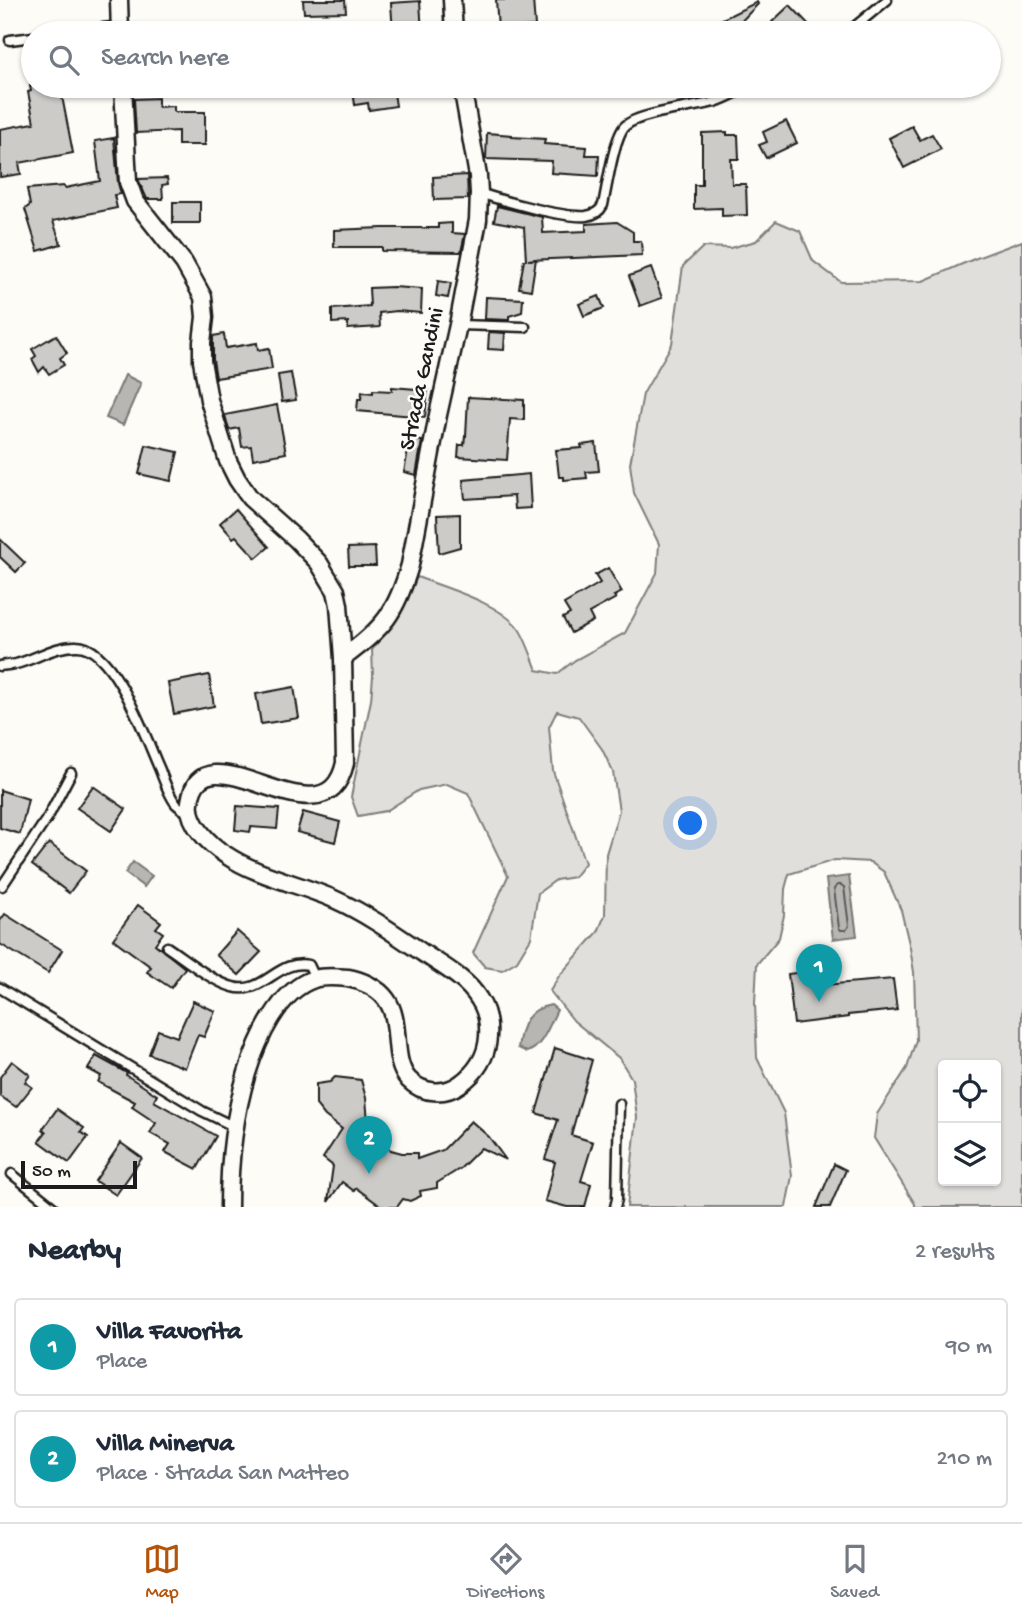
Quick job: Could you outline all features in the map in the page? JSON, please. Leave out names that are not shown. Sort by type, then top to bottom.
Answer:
[{"type":"street","points":[[119,0],[120,21]]},
{"type":"street","points":[[452,0],[453,21]]},
{"type":"street","points":[[124,98],[128,182],[135,201],[184,263],[203,297],[205,317],[202,361],[209,400],[228,461],[250,498],[319,563],[331,580],[339,605],[345,763],[343,775],[336,785],[315,796],[303,796],[225,773],[214,774],[201,780],[194,789],[189,813],[200,831],[225,855],[243,865],[336,900],[375,920],[454,973],[479,998],[489,1025],[488,1040],[478,1068],[453,1089],[434,1092],[421,1088],[408,1079],[402,1069],[393,1013],[386,999],[376,989],[357,979],[337,977],[315,978],[301,985],[287,997],[267,1024],[254,1052],[235,1128],[229,1207]]},
{"type":"street","name":"Strada Gandini","points":[[343,658],[380,628],[395,607],[410,565],[476,233],[479,193],[464,98]]},
{"type":"lane","points":[[862,21],[887,0]]},
{"type":"lane","points":[[10,40],[21,39]]},
{"type":"lane","points":[[479,193],[555,212],[586,216],[594,213],[601,210],[603,205],[616,145],[626,125],[635,120],[724,98]]},
{"type":"lane","points":[[458,325],[525,327]]},
{"type":"lane","points":[[0,666],[16,664],[63,647],[90,648],[103,659],[115,676],[135,711],[176,804],[189,813]]},
{"type":"lane","points":[[1,887],[48,817],[71,773]]},
{"type":"lane","points":[[167,947],[214,978],[233,987],[244,988],[260,983],[289,965],[299,963],[309,965],[315,978]]},
{"type":"lane","points":[[0,988],[202,1111],[235,1128]]},
{"type":"lane","points":[[615,1207],[619,1104]]},
{"type":"lane","points":[[12,1174],[53,1207]]},
{"type":"shaded area","points":[[776,221],[800,231],[813,261],[841,282],[923,281],[1022,241],[1022,1207],[915,1207],[874,1138],[877,1114],[907,1068],[916,1040],[914,972],[901,910],[884,872],[870,862],[835,860],[789,874],[779,938],[757,964],[757,1058],[784,1113],[792,1176],[786,1207],[627,1207],[637,1117],[632,1079],[619,1058],[574,1021],[550,991],[559,976],[598,932],[605,915],[606,854],[619,811],[613,772],[602,749],[579,717],[557,711],[549,727],[553,771],[585,863],[574,877],[556,880],[538,893],[531,938],[517,961],[502,970],[485,967],[473,953],[508,876],[468,793],[447,784],[419,790],[386,811],[358,816],[351,797],[371,700],[372,650],[386,633],[417,577],[472,597],[499,611],[522,633],[537,670],[557,674],[575,660],[625,633],[657,573],[659,544],[634,493],[630,464],[643,394],[672,344],[683,266],[703,247],[730,248],[756,241]]},
{"type":"water","points":[[125,375],[141,383],[123,425],[106,418]]},
{"type":"water","points":[[133,862],[152,876],[144,887],[125,873]]},
{"type":"water","points":[[849,876],[857,936],[833,939],[826,879]]},
{"type":"water","points":[[551,1005],[557,1010],[541,1041],[527,1052],[518,1048],[527,1019],[536,1010]]},
{"type":"building","points":[[303,0],[345,0],[346,12],[304,13]]},
{"type":"building","points":[[496,0],[533,0],[535,21],[497,21]]},
{"type":"building","points":[[420,1],[421,21],[392,21],[391,3]]},
{"type":"building","points":[[757,2],[758,4],[742,21],[718,21]]},
{"type":"building","points":[[790,5],[805,21],[773,21]]},
{"type":"building","points":[[29,98],[62,98],[73,153],[19,163],[21,174],[0,177],[0,129],[34,123]]},
{"type":"building","points":[[158,98],[158,107],[174,106],[174,112],[205,112],[205,145],[178,145],[178,131],[136,133],[134,99]]},
{"type":"building","points":[[354,98],[395,98],[396,106],[369,110],[368,103],[355,105]]},
{"type":"building","points":[[786,121],[797,143],[766,158],[759,145],[767,142],[763,132]]},
{"type":"building","points":[[912,126],[920,140],[932,134],[941,149],[904,168],[889,138]]},
{"type":"building","points":[[727,132],[727,135],[738,135],[739,159],[731,159],[732,184],[746,184],[747,215],[722,216],[722,208],[694,209],[694,185],[702,185],[702,133]]},
{"type":"building","points":[[487,133],[545,139],[544,144],[587,147],[586,155],[599,155],[598,176],[551,173],[552,161],[486,159]]},
{"type":"building","points":[[114,138],[121,194],[114,195],[117,208],[53,221],[61,244],[38,251],[25,209],[30,205],[27,189],[65,188],[100,181],[95,141]]},
{"type":"building","points":[[467,175],[468,199],[434,200],[433,177]]},
{"type":"building","points":[[167,178],[168,184],[162,185],[163,199],[147,199],[138,179]]},
{"type":"building","points":[[173,202],[200,202],[200,223],[173,223]]},
{"type":"building","points":[[497,206],[542,217],[543,233],[586,231],[586,224],[617,222],[633,232],[633,241],[641,241],[642,255],[536,260],[531,290],[519,288],[526,260],[524,227],[494,221]]},
{"type":"building","points":[[452,223],[452,233],[465,234],[461,252],[382,251],[382,247],[334,247],[334,230],[438,228],[438,224]]},
{"type":"building","points":[[651,268],[662,298],[640,306],[629,276]]},
{"type":"building","points":[[438,281],[451,283],[448,298],[436,296]]},
{"type":"building","points":[[369,288],[422,289],[421,313],[379,313],[380,327],[348,329],[348,322],[332,323],[332,309],[370,306]]},
{"type":"building","points":[[599,296],[604,308],[584,316],[579,304]]},
{"type":"building","points":[[486,297],[523,299],[522,312],[509,316],[509,320],[485,319]]},
{"type":"building","points":[[489,332],[505,333],[504,350],[488,349]]},
{"type":"building","points":[[224,334],[226,348],[257,343],[258,350],[269,348],[272,369],[216,378],[213,336]]},
{"type":"building","points":[[56,335],[67,353],[60,358],[64,365],[49,374],[44,367],[39,372],[32,359],[36,356],[32,349]]},
{"type":"building","points":[[291,373],[296,400],[282,402],[278,375]]},
{"type":"building","points":[[392,387],[428,390],[425,417],[357,411],[362,392],[392,391]]},
{"type":"building","points":[[468,397],[524,400],[524,420],[510,419],[507,460],[458,457],[459,445],[464,445],[466,436]]},
{"type":"building","points":[[277,405],[286,453],[253,459],[251,446],[242,447],[239,428],[229,430],[225,415]]},
{"type":"building","points":[[410,439],[422,441],[416,475],[404,472]]},
{"type":"building","points":[[596,443],[599,471],[586,472],[587,478],[564,480],[564,477],[559,477],[556,450],[582,448],[581,445]]},
{"type":"building","points":[[146,445],[178,452],[171,481],[139,474]]},
{"type":"building","points":[[529,474],[531,508],[515,509],[514,496],[465,499],[463,480]]},
{"type":"building","points":[[236,509],[269,547],[256,558],[220,523]]},
{"type":"building","points":[[460,514],[460,547],[439,553],[437,515]]},
{"type":"building","points":[[0,539],[25,563],[16,572],[0,557]]},
{"type":"building","points":[[375,547],[376,566],[349,566],[348,548]]},
{"type":"building","points":[[608,568],[622,592],[589,613],[593,621],[571,633],[563,618],[570,614],[564,604],[600,583],[595,575]]},
{"type":"building","points":[[209,675],[214,706],[174,714],[168,683]]},
{"type":"building","points":[[294,687],[299,718],[261,724],[256,694]]},
{"type":"building","points":[[93,786],[126,809],[111,831],[77,808]]},
{"type":"building","points":[[0,790],[28,799],[20,834],[0,828]]},
{"type":"building","points":[[237,806],[279,809],[277,829],[251,827],[250,832],[235,830]]},
{"type":"building","points":[[303,812],[340,822],[335,842],[297,832]]},
{"type":"building","points":[[49,843],[86,871],[69,893],[32,865]]},
{"type":"building","points":[[138,905],[161,922],[156,928],[163,933],[155,944],[185,968],[171,988],[147,972],[151,967],[113,939]]},
{"type":"building","points":[[5,914],[62,950],[48,973],[0,944],[0,921]]},
{"type":"building","points":[[237,931],[261,952],[239,975],[216,955]]},
{"type":"building","points":[[810,971],[812,986],[893,979],[897,1010],[794,1024],[788,974]]},
{"type":"building","points":[[193,1001],[215,1011],[204,1037],[198,1035],[185,1068],[149,1054],[158,1030],[177,1037]]},
{"type":"building","points":[[555,1048],[592,1060],[571,1135],[593,1142],[581,1181],[591,1184],[585,1207],[567,1207],[545,1201],[555,1162],[545,1159],[558,1120],[536,1113]]},
{"type":"building","points":[[96,1056],[127,1073],[126,1075],[157,1095],[154,1101],[216,1136],[197,1169],[165,1152],[170,1144],[150,1133],[156,1123],[132,1107],[135,1102],[98,1082],[101,1076],[88,1069]]},
{"type":"building","points":[[12,1061],[30,1075],[25,1082],[32,1087],[16,1107],[0,1096],[0,1077]]},
{"type":"building","points":[[335,1077],[361,1080],[368,1122],[372,1125],[370,1131],[391,1150],[417,1153],[417,1159],[443,1150],[471,1121],[489,1137],[506,1160],[481,1148],[461,1168],[437,1183],[437,1188],[420,1191],[421,1196],[410,1201],[403,1199],[397,1207],[382,1207],[356,1188],[354,1191],[342,1182],[328,1202],[333,1166],[323,1158],[342,1129],[316,1105],[316,1084],[330,1082]]},
{"type":"building","points":[[57,1109],[84,1128],[81,1132],[88,1137],[69,1163],[39,1141],[46,1132],[42,1130]]},
{"type":"building","points":[[121,1143],[142,1158],[116,1195],[95,1181]]},
{"type":"building","points":[[834,1164],[846,1170],[830,1207],[816,1207]]},
{"type":"place","name":"Villa Favorita","points":[[819,1002]]},
{"type":"place","name":"Villa Minerva","points":[[369,1174]]}]
